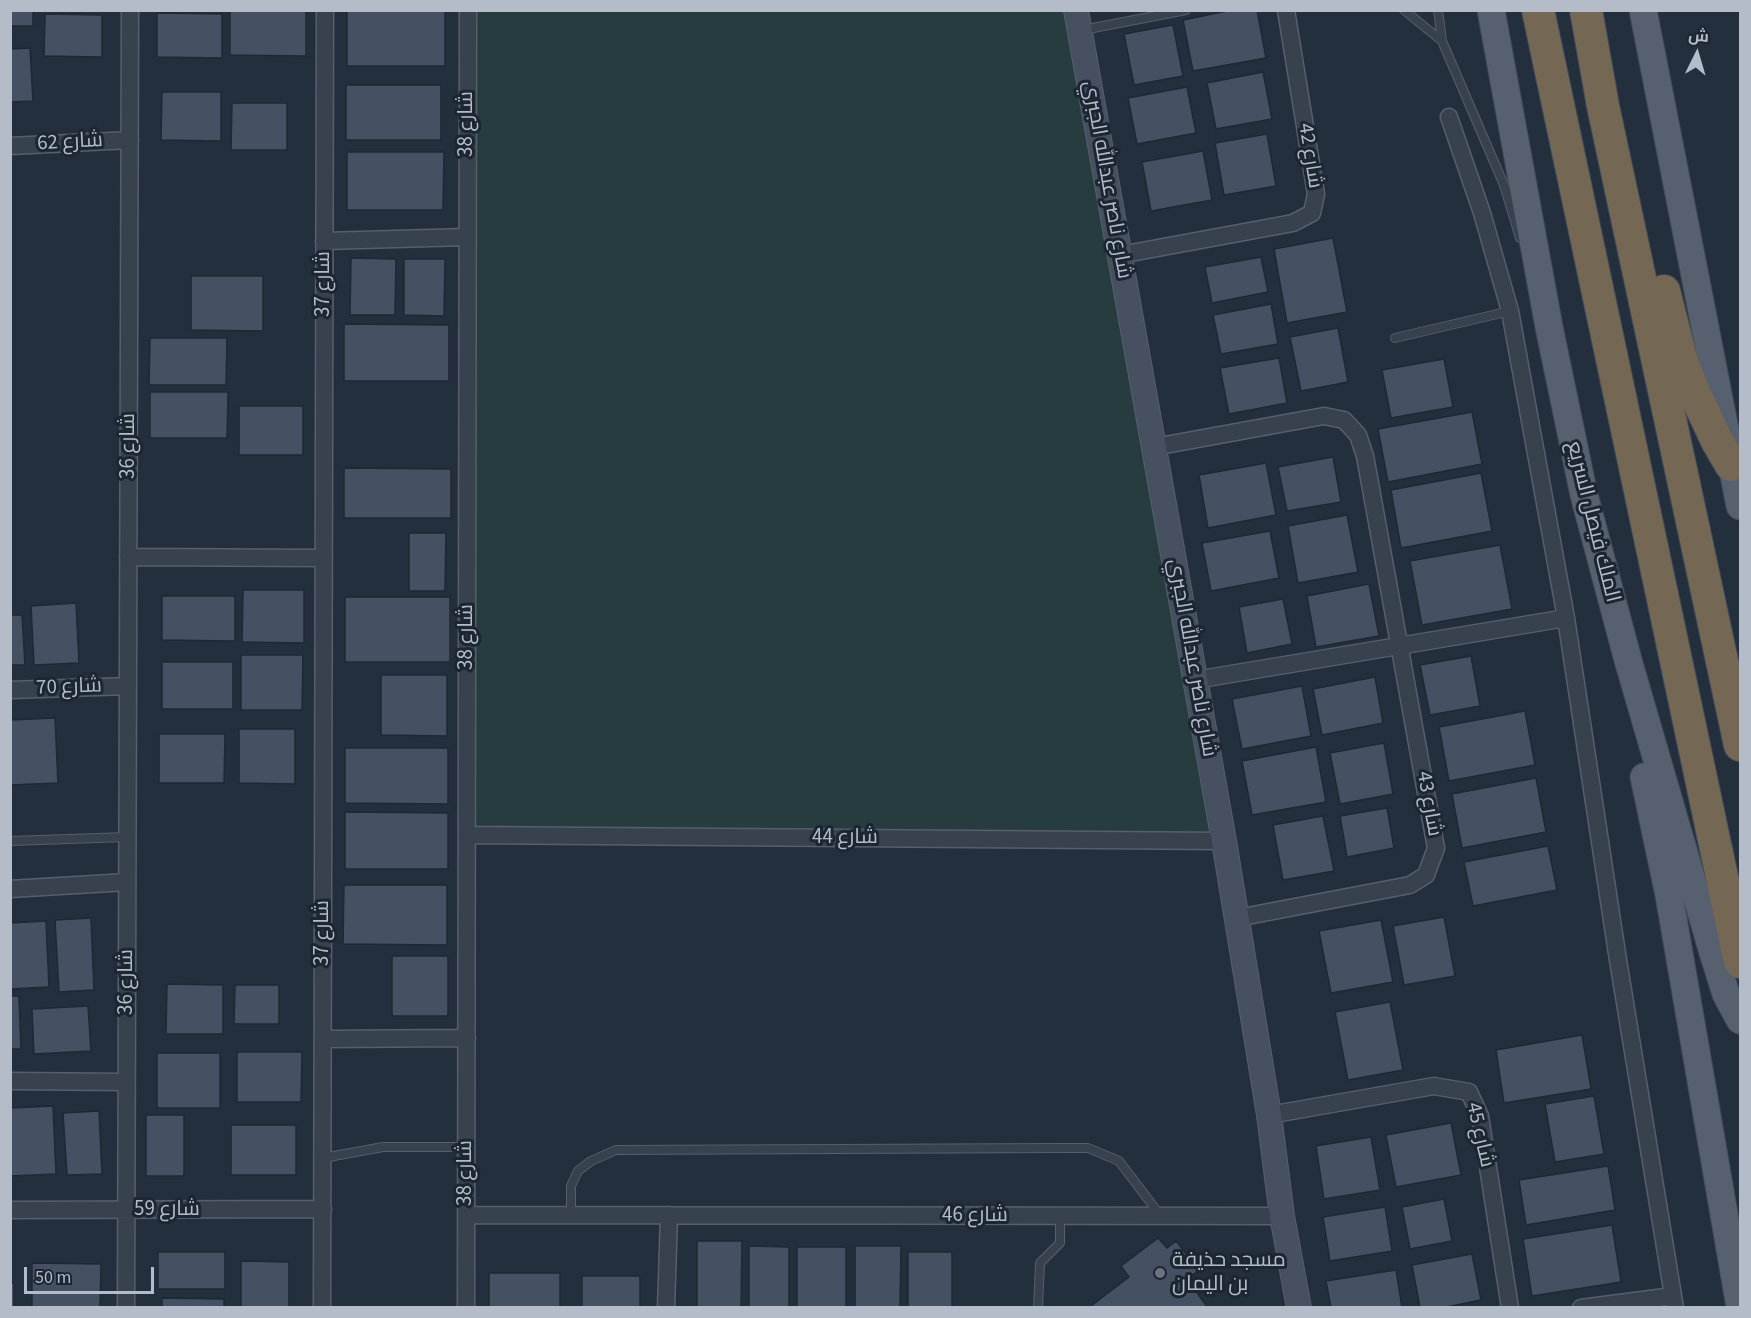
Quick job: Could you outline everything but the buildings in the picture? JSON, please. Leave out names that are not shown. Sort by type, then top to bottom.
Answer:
[{"type":"highway","points":[[1538,10],[1740,962]]},
{"type":"highway","points":[[1586,10],[1603,106],[1740,745]]},
{"type":"highway","points":[[1603,106],[1624,144],[1632,165],[1683,362],[1705,417],[1731,465]]},
{"type":"main road","name":"الملك فيصل السريع","points":[[1491,10],[1549,327],[1584,495],[1628,660],[1719,975],[1740,1020]]},
{"type":"main road","points":[[1643,10],[1740,506]]},
{"type":"main road","points":[[1628,660],[1637,742],[1669,894],[1740,1307]]},
{"type":"street","name":"شارع 36","points":[[126,1308],[130,10]]},
{"type":"street","name":"شارع 37","points":[[322,1308],[325,10]]},
{"type":"street","name":"شارع 38","points":[[466,1308],[468,10]]},
{"type":"street","name":"شارع 42","points":[[1120,255],[1293,223],[1312,213],[1316,194],[1286,10]]},
{"type":"street","name":"شارع ناصر عبدالله الجبري","points":[[1077,20],[1224,841],[1269,1115],[1282,1216],[1299,1308]]},
{"type":"street","points":[[1449,117],[1482,213],[1510,311],[1566,618],[1674,1302],[1581,1308]]},
{"type":"street","name":"شارع 62","points":[[10,146],[130,140]]},
{"type":"street","points":[[324,241],[467,237]]},
{"type":"street","name":"شارع 43","points":[[1154,447],[1324,416],[1344,420],[1358,435],[1365,456],[1436,848],[1426,875],[1410,885],[1237,918]]},
{"type":"street","points":[[128,557],[324,558]]},
{"type":"street","points":[[1195,680],[1566,618]]},
{"type":"street","name":"شارع 70","points":[[10,690],[128,686]]},
{"type":"street","name":"شارع 44","points":[[467,835],[1224,841]]},
{"type":"street","points":[[10,889],[127,882]]},
{"type":"street","points":[[323,1039],[467,1038]]},
{"type":"street","points":[[10,1082],[126,1082]]},
{"type":"street","name":"شارع 45","points":[[1269,1115],[1434,1086],[1469,1092],[1480,1116],[1510,1308]]},
{"type":"street","name":"شارع 59","points":[[10,1210],[323,1209]]},
{"type":"street","name":"شارع 46","points":[[466,1215],[1282,1216]]},
{"type":"street","points":[[666,1308],[669,1215]]},
{"type":"lane","points":[[1077,20],[1186,10]]},
{"type":"lane","points":[[1404,10],[1442,40]]},
{"type":"lane","points":[[1438,10],[1442,40],[1504,185],[1521,243]]},
{"type":"lane","points":[[1530,274],[1549,327]]},
{"type":"lane","points":[[1395,338],[1510,311]]},
{"type":"lane","points":[[10,842],[127,837]]},
{"type":"lane","points":[[323,1158],[383,1147],[466,1147]]},
{"type":"lane","points":[[571,1215],[571,1186],[578,1172],[591,1161],[616,1150],[1088,1148],[1119,1161],[1160,1216]]},
{"type":"lane","points":[[1038,1308],[1040,1263],[1060,1243],[1060,1216]]},
{"type":"green space","points":[[468,11],[1076,11],[1224,841],[467,835]]},
{"type":"place","name":"مسجد حذيفة بن اليمان","points":[[1160,1273]]}]
